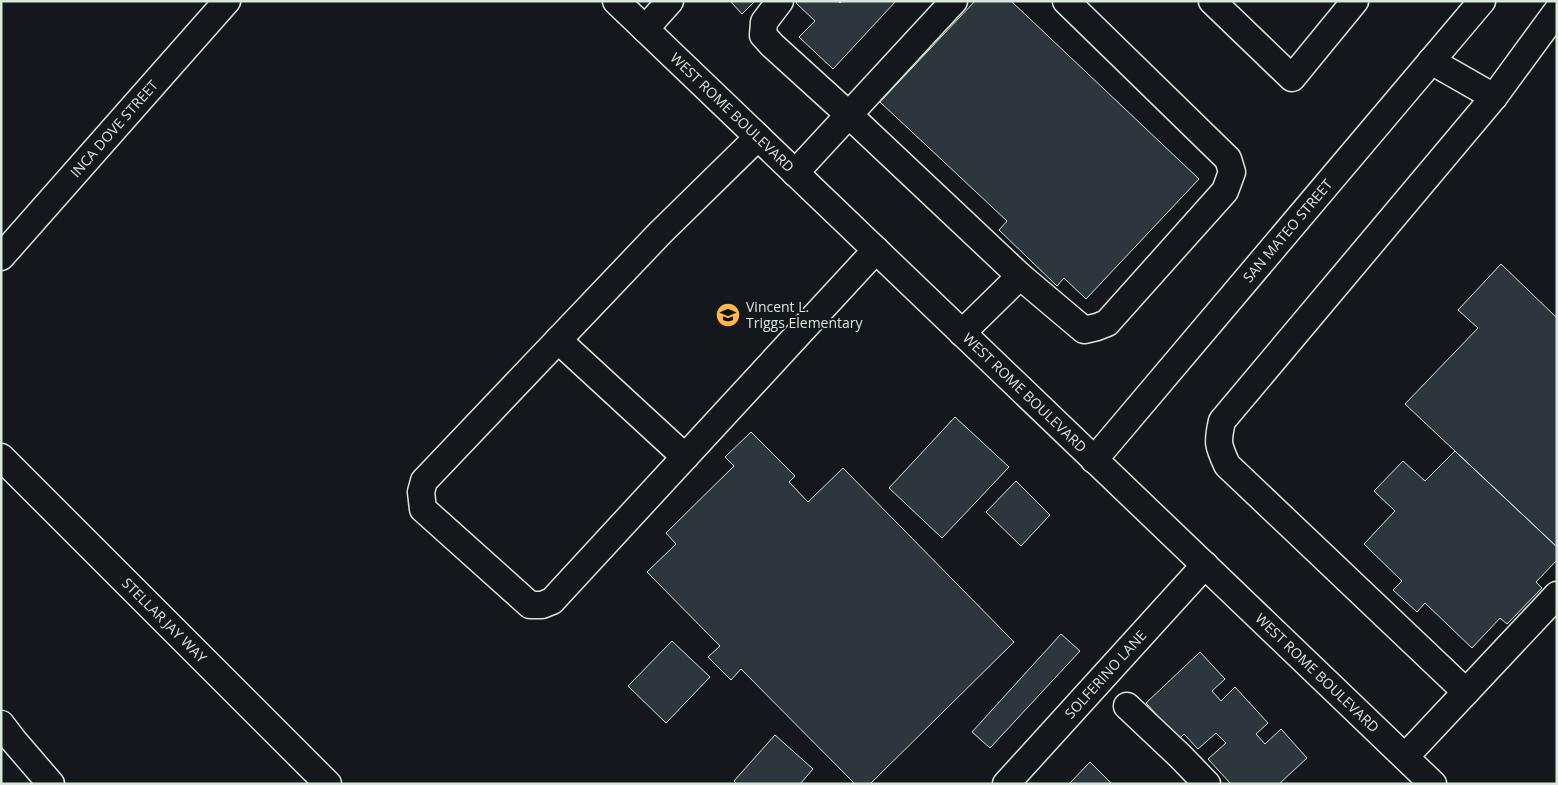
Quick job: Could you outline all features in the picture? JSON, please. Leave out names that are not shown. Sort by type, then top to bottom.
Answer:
[{"type":"street","name":"INCA DOVE STREET","points":[[1,257],[227,1]]},
{"type":"street","name":"WEST ROME BOULEVARD","points":[[616,1],[1433,784]]},
{"type":"street","points":[[645,29],[670,1]]},
{"type":"street","points":[[780,1],[764,22],[763,34],[772,45],[1020,276],[1084,330],[1107,323],[1225,191],[1232,172],[1228,159],[1066,1]]},
{"type":"street","points":[[795,173],[954,1]]},
{"type":"street","points":[[1212,1],[1292,78],[1355,1]]},
{"type":"street","name":"SAN MATEO STREET","points":[[1094,460],[1482,1]]},
{"type":"street","points":[[1466,692],[1227,465],[1220,451],[1218,439],[1222,422],[1494,97],[1557,11]]},
{"type":"street","points":[[1431,61],[1494,97]]},
{"type":"street","points":[[758,138],[660,233],[424,481],[421,492],[423,509],[530,605],[542,605],[552,601],[876,250]]},
{"type":"street","points":[[962,333],[1020,276]]},
{"type":"street","points":[[558,340],[685,457]]},
{"type":"street","name":"STELLAR JAY WAY","points":[[1,457],[328,784]]},
{"type":"street","name":"SOLFERINO LANE","points":[[1006,784],[1205,565]]},
{"type":"street","points":[[1405,757],[1557,595]]},
{"type":"street","points":[[1127,706],[1207,784]]},
{"type":"street","points":[[1,724],[50,784]]},
{"type":"building","points":[[730,1],[755,1],[742,14]]},
{"type":"building","points":[[798,1],[838,1],[840,3],[842,1],[896,1],[833,69],[799,37],[815,21],[796,3]]},
{"type":"building","points":[[975,1],[1011,1],[1199,179],[1086,299],[1064,278],[1057,286],[999,230],[1007,221],[880,102]]},
{"type":"building","points":[[1501,264],[1557,318],[1557,547],[1405,404],[1478,328],[1458,310]]},
{"type":"building","points":[[955,417],[1009,467],[942,538],[889,488]]},
{"type":"building","points":[[751,432],[795,476],[789,482],[808,502],[843,468],[1014,642],[870,784],[855,784],[741,669],[731,680],[708,657],[720,646],[647,572],[676,544],[666,533],[734,466],[725,457]]},
{"type":"building","points":[[1455,451],[1557,547],[1557,560],[1536,582],[1542,588],[1507,624],[1500,618],[1472,648],[1425,603],[1417,612],[1393,590],[1402,581],[1364,544],[1395,511],[1374,491],[1403,461],[1425,481]]},
{"type":"building","points":[[1016,481],[1050,515],[1021,546],[986,512]]},
{"type":"building","points":[[1061,634],[1080,651],[990,748],[972,732]]},
{"type":"building","points":[[672,641],[710,677],[666,723],[628,686]]},
{"type":"building","points":[[1200,652],[1225,679],[1212,691],[1221,701],[1235,687],[1268,723],[1256,734],[1265,744],[1281,729],[1307,758],[1279,784],[1231,784],[1208,759],[1226,743],[1216,733],[1198,749],[1184,734],[1179,739],[1146,703]]},
{"type":"building","points":[[775,735],[813,769],[800,784],[737,784],[734,781]]},
{"type":"building","points":[[1090,762],[1112,784],[1069,784]]},
{"type":"place","name":"Vincent L. Triggs Elementary","points":[[728,315]]}]
